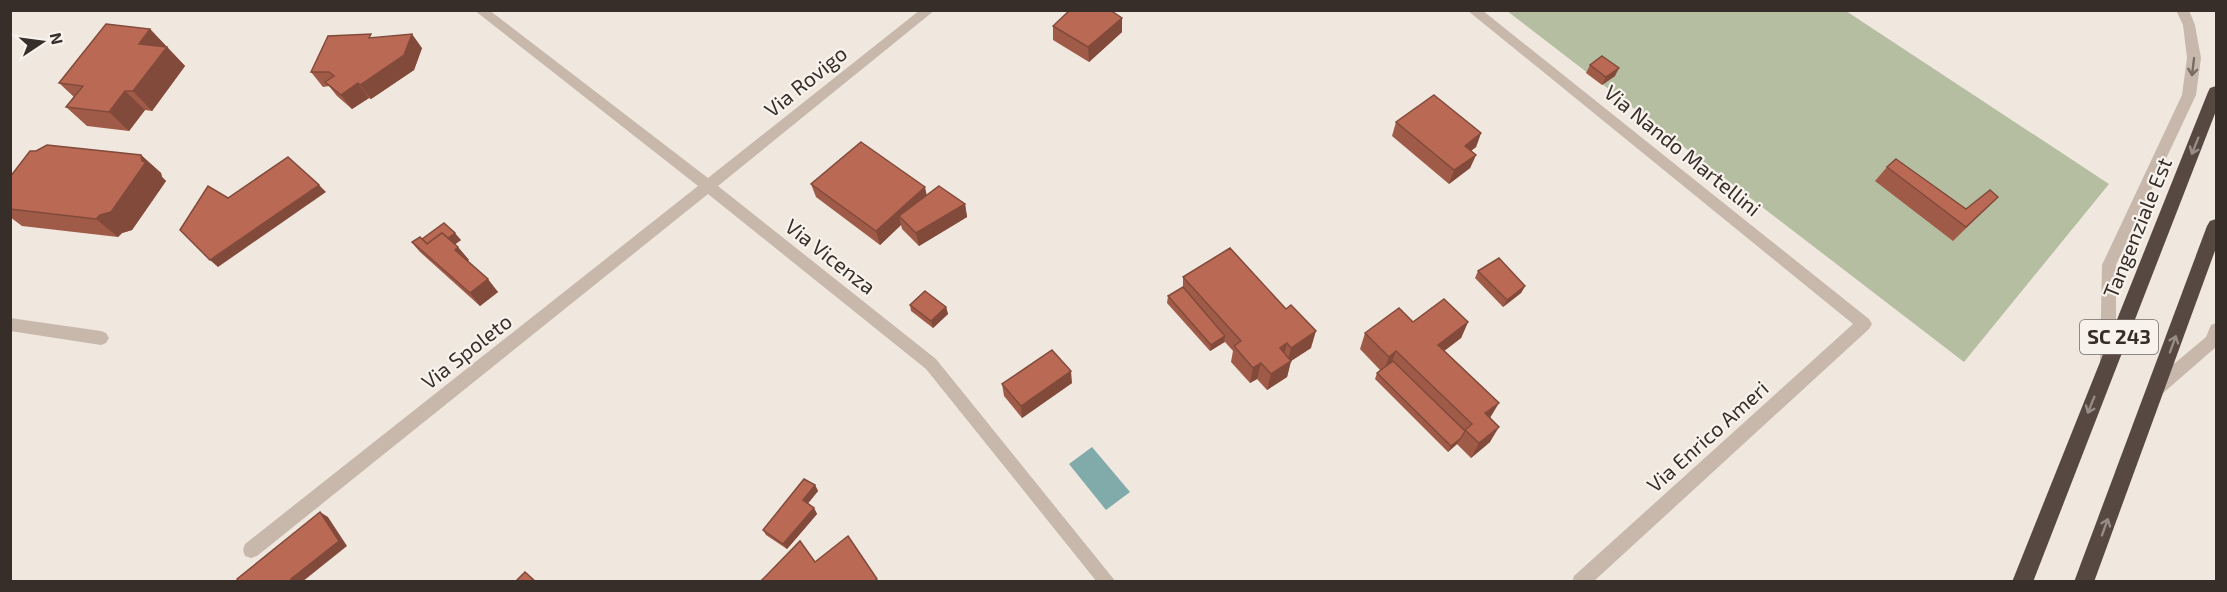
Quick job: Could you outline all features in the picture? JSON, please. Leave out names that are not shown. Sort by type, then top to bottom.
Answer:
[{"type":"highway","name":"Tangenziale Est","points":[[2022,582],[2217,92]]},
{"type":"highway","name":"SC 243","points":[[2084,582],[2217,226]]},
{"type":"street","name":"Via Vicenza","points":[[480,10],[709,187],[931,364],[1108,582]]},
{"type":"street","name":"Via Rovigo","points":[[709,187],[929,10]]},
{"type":"street","name":"Via Nando Martellini","points":[[1473,10],[1864,324]]},
{"type":"street","points":[[2108,365],[2109,265],[2189,95],[2194,58],[2189,25],[2182,10]]},
{"type":"street","name":"Via Spoleto","points":[[251,550],[709,187]]},
{"type":"street","points":[[10,324],[101,338]]},
{"type":"street","name":"Via Enrico Ameri","points":[[1580,582],[1864,324]]},
{"type":"street","points":[[2156,389],[2212,340],[2217,330]]},
{"type":"green space","points":[[1507,11],[1846,11],[2109,184],[1964,362]]},
{"type":"water","points":[[1092,447],[1130,492],[1106,510],[1069,464]]},
{"type":"building","points":[[1070,10],[1110,10],[1122,18],[1088,47],[1053,26]]},
{"type":"building","points":[[106,24],[150,29],[139,44],[167,47],[133,91],[125,91],[109,112],[66,107],[83,86],[59,83]]},
{"type":"building","points":[[371,34],[369,38],[412,34],[404,55],[341,95],[325,82],[334,76],[329,72],[311,72],[328,36]]},
{"type":"building","points":[[1602,56],[1619,68],[1606,77],[1590,65]]},
{"type":"building","points":[[1434,95],[1481,133],[1465,146],[1476,155],[1454,170],[1396,122]]},
{"type":"building","points":[[861,142],[925,187],[876,231],[811,184]]},
{"type":"building","points":[[47,145],[141,155],[142,161],[146,162],[111,212],[100,215],[96,219],[10,209],[10,177],[30,151],[36,151]]},
{"type":"building","points":[[288,157],[319,185],[210,260],[180,230],[208,186],[228,198]]},
{"type":"building","points":[[1896,159],[1966,209],[1990,190],[1998,197],[1966,227],[1887,167]]},
{"type":"building","points":[[939,186],[965,204],[916,233],[899,216]]},
{"type":"building","points":[[444,223],[455,233],[448,238],[442,233],[427,244],[422,239]]},
{"type":"building","points":[[442,233],[458,247],[455,250],[488,279],[470,293],[412,242],[420,237],[427,244]]},
{"type":"building","points":[[1230,248],[1286,309],[1291,305],[1316,331],[1291,348],[1287,343],[1280,348],[1291,361],[1271,374],[1261,363],[1253,368],[1234,346],[1241,341],[1183,277]]},
{"type":"building","points":[[1499,258],[1525,286],[1507,300],[1478,271]]},
{"type":"building","points":[[1183,287],[1225,336],[1211,345],[1168,296]]},
{"type":"building","points":[[925,291],[946,307],[931,321],[910,305]]},
{"type":"building","points":[[1444,299],[1468,322],[1438,345],[1499,403],[1485,413],[1499,427],[1479,443],[1465,430],[1472,424],[1396,351],[1389,357],[1365,333],[1399,308],[1413,322]]},
{"type":"building","points":[[1052,350],[1071,371],[1021,406],[1002,384]]},
{"type":"building","points":[[1393,361],[1465,431],[1461,438],[1451,446],[1377,373]]},
{"type":"building","points":[[804,479],[815,485],[803,500],[814,508],[783,544],[763,530]]},
{"type":"building","points":[[320,512],[339,541],[291,579],[293,582],[238,582],[237,579]]},
{"type":"building","points":[[848,536],[877,579],[874,582],[760,582],[800,541],[815,562]]},
{"type":"building","points":[[525,572],[536,582],[515,582]]}]
